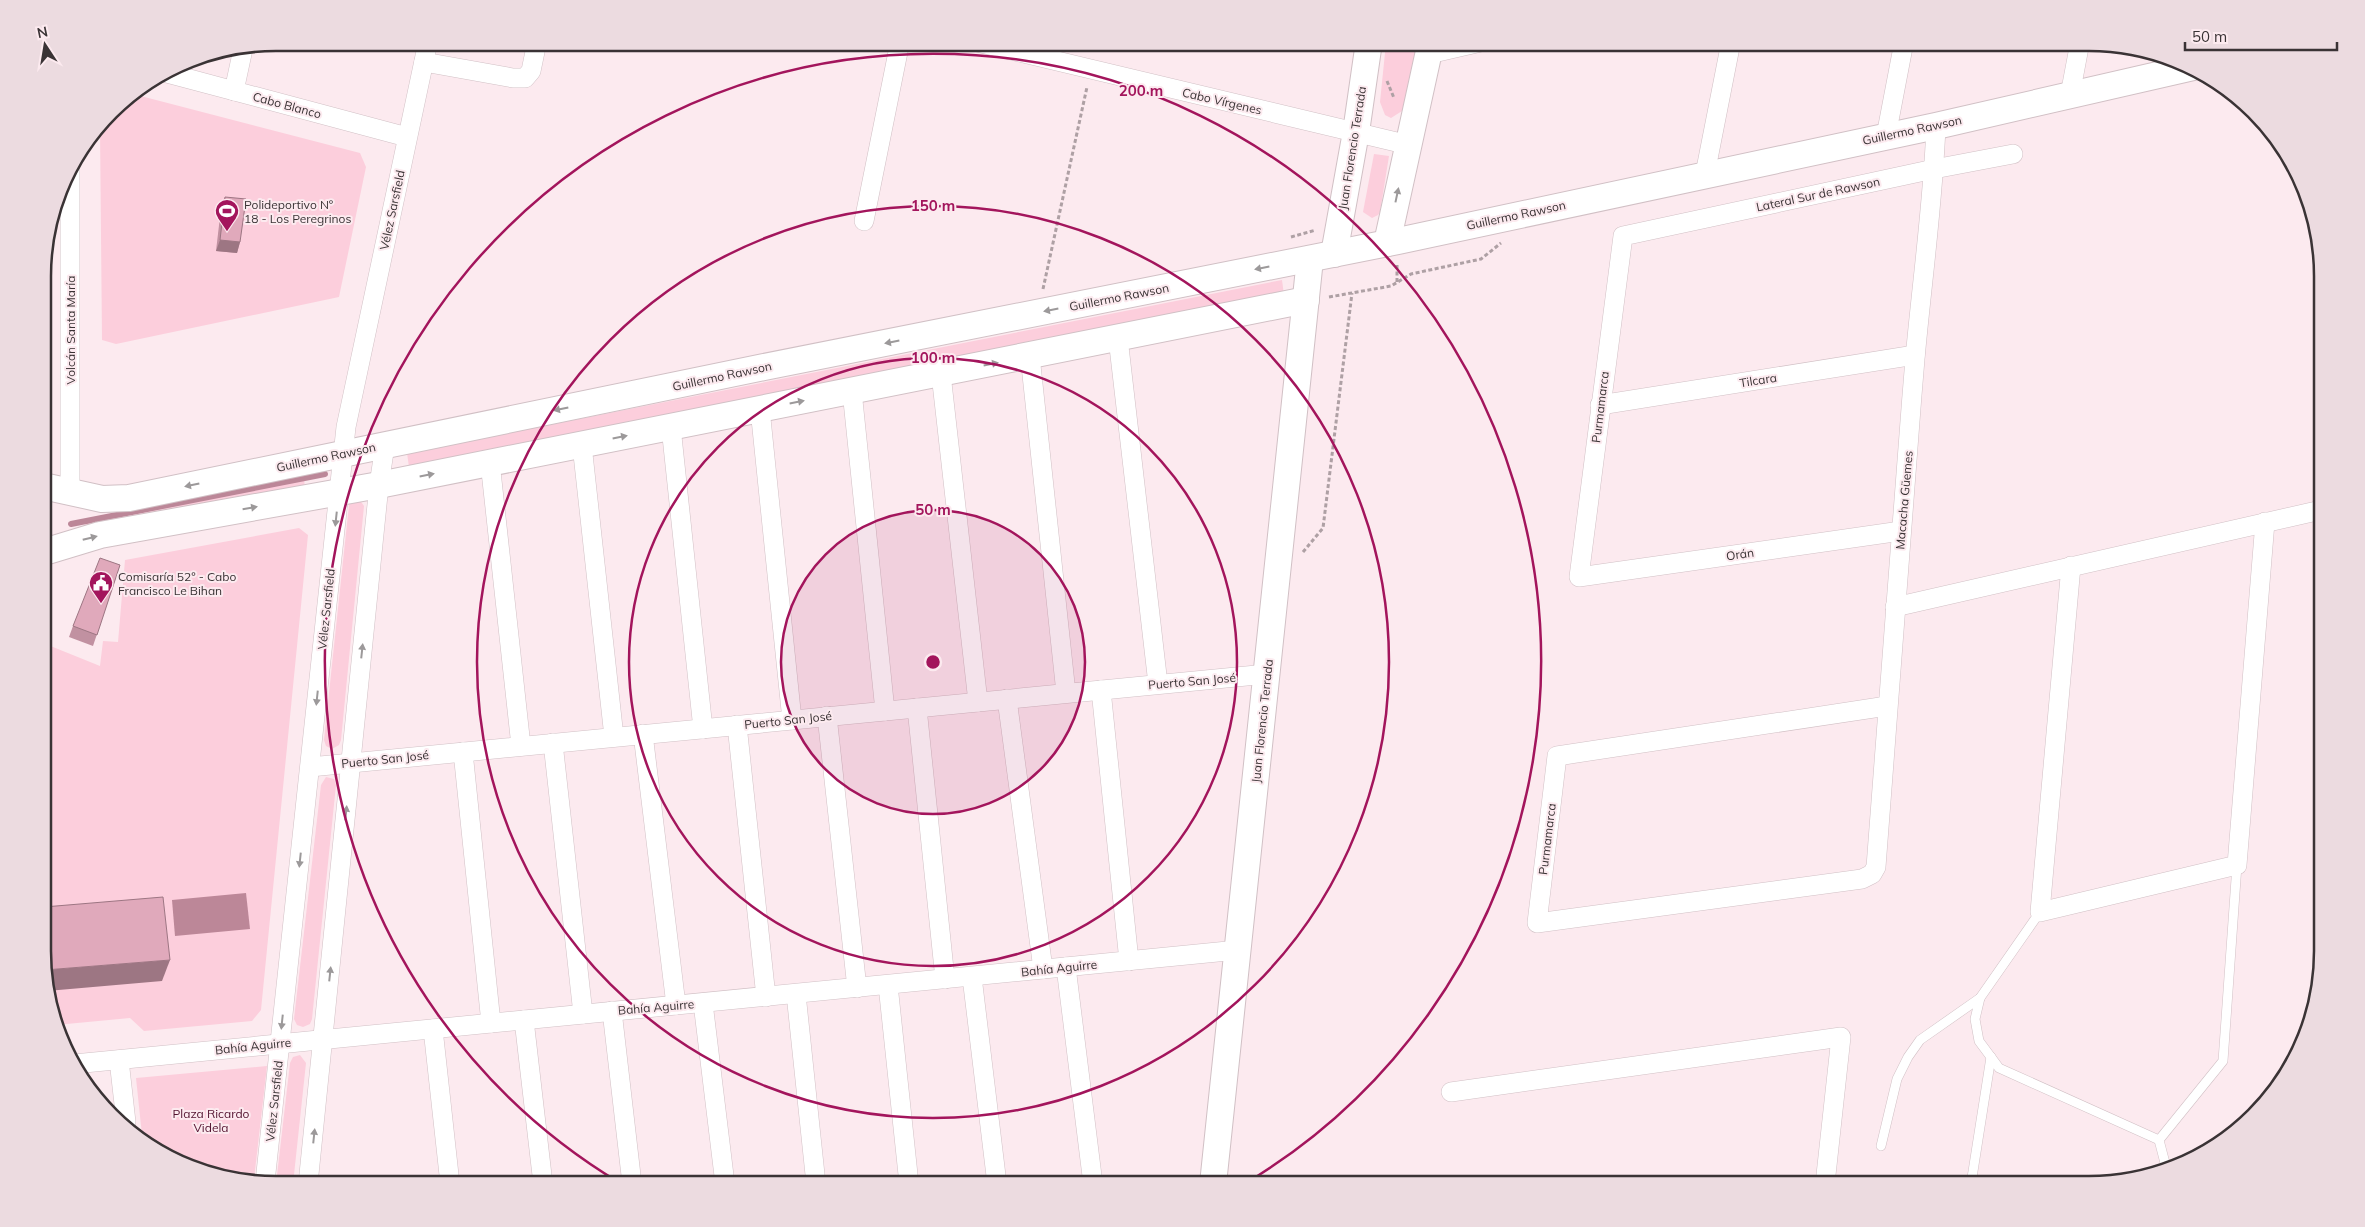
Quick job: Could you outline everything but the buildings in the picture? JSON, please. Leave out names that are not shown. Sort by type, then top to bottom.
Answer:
[{"type":"main road","name":"Juan Florencio Terrada","points":[[1213,1176],[1306,300],[1322,256],[1356,132],[1368,51]]},
{"type":"main road","points":[[1387,243],[1429,51]]},
{"type":"main road","name":"Guillermo Rawson","points":[[51,488],[102,500],[129,498],[1387,243],[1936,126],[2179,70]]},
{"type":"main road","points":[[51,550],[100,535],[379,485],[1306,300]]},
{"type":"street","name":"Vélez Sarsfield","points":[[266,1175],[343,454],[352,396],[426,51]]},
{"type":"street","points":[[424,62],[513,78],[524,78],[531,71],[535,51]]},
{"type":"street","points":[[864,221],[898,51]]},
{"type":"street","name":"Cabo Vírgenes","points":[[1013,51],[1408,145]]},
{"type":"street","points":[[1705,174],[1729,51]]},
{"type":"street","points":[[1886,136],[1902,51]]},
{"type":"street","points":[[2070,95],[2078,51]]},
{"type":"street","points":[[234,91],[242,54]]},
{"type":"street","name":"Cabo Blanco","points":[[175,75],[407,137]]},
{"type":"street","name":"Macacha Güemes","points":[[1537,923],[1862,879],[1872,874],[1876,866],[1901,531],[1934,169],[1936,126]]},
{"type":"street","name":"Lateral Sur de Rawson","points":[[1623,236],[1934,169],[2013,154]]},
{"type":"street","name":"Volcán Santa María","points":[[70,186],[70,492]]},
{"type":"street","name":"Purmamarca","points":[[1580,577],[1600,406],[1623,236]]},
{"type":"street","points":[[1118,338],[1158,684]]},
{"type":"street","name":"Tilcara","points":[[1600,406],[1916,355]]},
{"type":"street","points":[[1030,356],[1066,693]]},
{"type":"street","points":[[941,374],[978,702]]},
{"type":"street","points":[[852,391],[885,711]]},
{"type":"street","points":[[760,409],[792,720]]},
{"type":"street","points":[[671,427],[703,728]]},
{"type":"street","points":[[309,1176],[379,485],[385,445]]},
{"type":"street","points":[[582,445],[614,737]]},
{"type":"street","points":[[490,462],[521,746]]},
{"type":"street","points":[[1895,607],[2314,512]]},
{"type":"street","points":[[2071,566],[2040,912],[2237,865],[2265,522]]},
{"type":"street","name":"Orán","points":[[1580,577],[1901,531]]},
{"type":"street","name":"Puerto San José","points":[[310,767],[1267,674]]},
{"type":"street","points":[[1101,690],[1129,961]]},
{"type":"street","points":[[1007,699],[1042,970]]},
{"type":"street","name":"Purmamarca","points":[[1537,923],[1557,756],[1887,706]]},
{"type":"street","points":[[916,708],[946,979]]},
{"type":"street","points":[[827,716],[857,988]]},
{"type":"street","points":[[737,725],[766,996]]},
{"type":"street","points":[[643,734],[676,1006]]},
{"type":"street","points":[[554,743],[583,1014]]},
{"type":"street","points":[[463,752],[491,1023]]},
{"type":"street","name":"Bahía Aguirre","points":[[81,1063],[1238,950]]},
{"type":"street","points":[[1066,967],[1093,1176]]},
{"type":"street","points":[[972,976],[996,1176]]},
{"type":"street","points":[[888,985],[908,1176]]},
{"type":"street","points":[[796,994],[815,1176]]},
{"type":"street","points":[[703,1003],[724,1176]]},
{"type":"street","points":[[612,1011],[631,1176]]},
{"type":"street","points":[[524,1020],[542,1176]]},
{"type":"street","points":[[433,1029],[449,1176]]},
{"type":"street","points":[[1451,1092],[1841,1037],[1826,1176]]},
{"type":"street","points":[[119,1060],[126,1118]]},
{"type":"lane","points":[[2159,1140],[2223,1061],[2237,865]]},
{"type":"lane","points":[[1880,1146],[1897,1079],[1908,1057],[1920,1040],[1980,998],[2040,912]]},
{"type":"lane","points":[[1980,998],[1975,1019],[1979,1041],[1999,1068],[2159,1140]]},
{"type":"lane","points":[[1972,1176],[1991,1058]]},
{"type":"lane","points":[[2159,1140],[2165,1163]]},
{"type":"path","points":[[1038,313],[1090,70]]},
{"type":"path","points":[[1306,300],[1391,286],[1411,274],[1481,259],[1504,241]]},
{"type":"path","points":[[1300,556],[1324,528],[1352,293]]},
{"type":"green space","points":[[1385,51],[1417,51],[1402,111],[1391,118],[1385,115],[1380,102]]},
{"type":"green space","name":"Polideportivo N° 18 - Los Peregrinos","points":[[141,96],[360,153],[366,167],[339,297],[116,344],[102,340],[100,136],[117,117]]},
{"type":"green space","points":[[1374,154],[1389,156],[1380,212],[1372,218],[1363,212]]},
{"type":"green space","points":[[1282,280],[1284,295],[409,467],[407,453]]},
{"type":"green space","points":[[304,478],[305,489],[89,531],[85,525],[88,521]]},
{"type":"green space","points":[[359,499],[364,506],[341,740],[339,745],[332,749],[326,746],[324,740],[349,505],[352,501]]},
{"type":"green space","points":[[299,528],[308,535],[261,1010],[252,1021],[144,1031],[130,1018],[63,1024],[59,1009],[53,980],[51,951],[51,646],[100,666],[103,641],[118,642],[125,560]]},
{"type":"green space","points":[[326,777],[334,779],[336,785],[312,1019],[310,1024],[303,1027],[297,1025],[294,1019],[321,785]]},
{"type":"green space","points":[[300,1055],[306,1063],[294,1176],[277,1176],[290,1063],[293,1057]]},
{"type":"green space","name":"Plaza Ricardo Videla","points":[[267,1066],[255,1175],[218,1168],[190,1159],[164,1146],[142,1131],[136,1078]]},
{"type":"shaded area","points":[[246,893],[250,929],[175,936],[172,900]]},
{"type":"waterway","points":[[71,524],[325,474]]},
{"type":"place","name":"Polideportivo N° 18 - Los Peregrinos","points":[[227,232]]},
{"type":"place","name":"Comisaría 52° - Cabo Francisco Le Bihan","points":[[101,604]]}]
